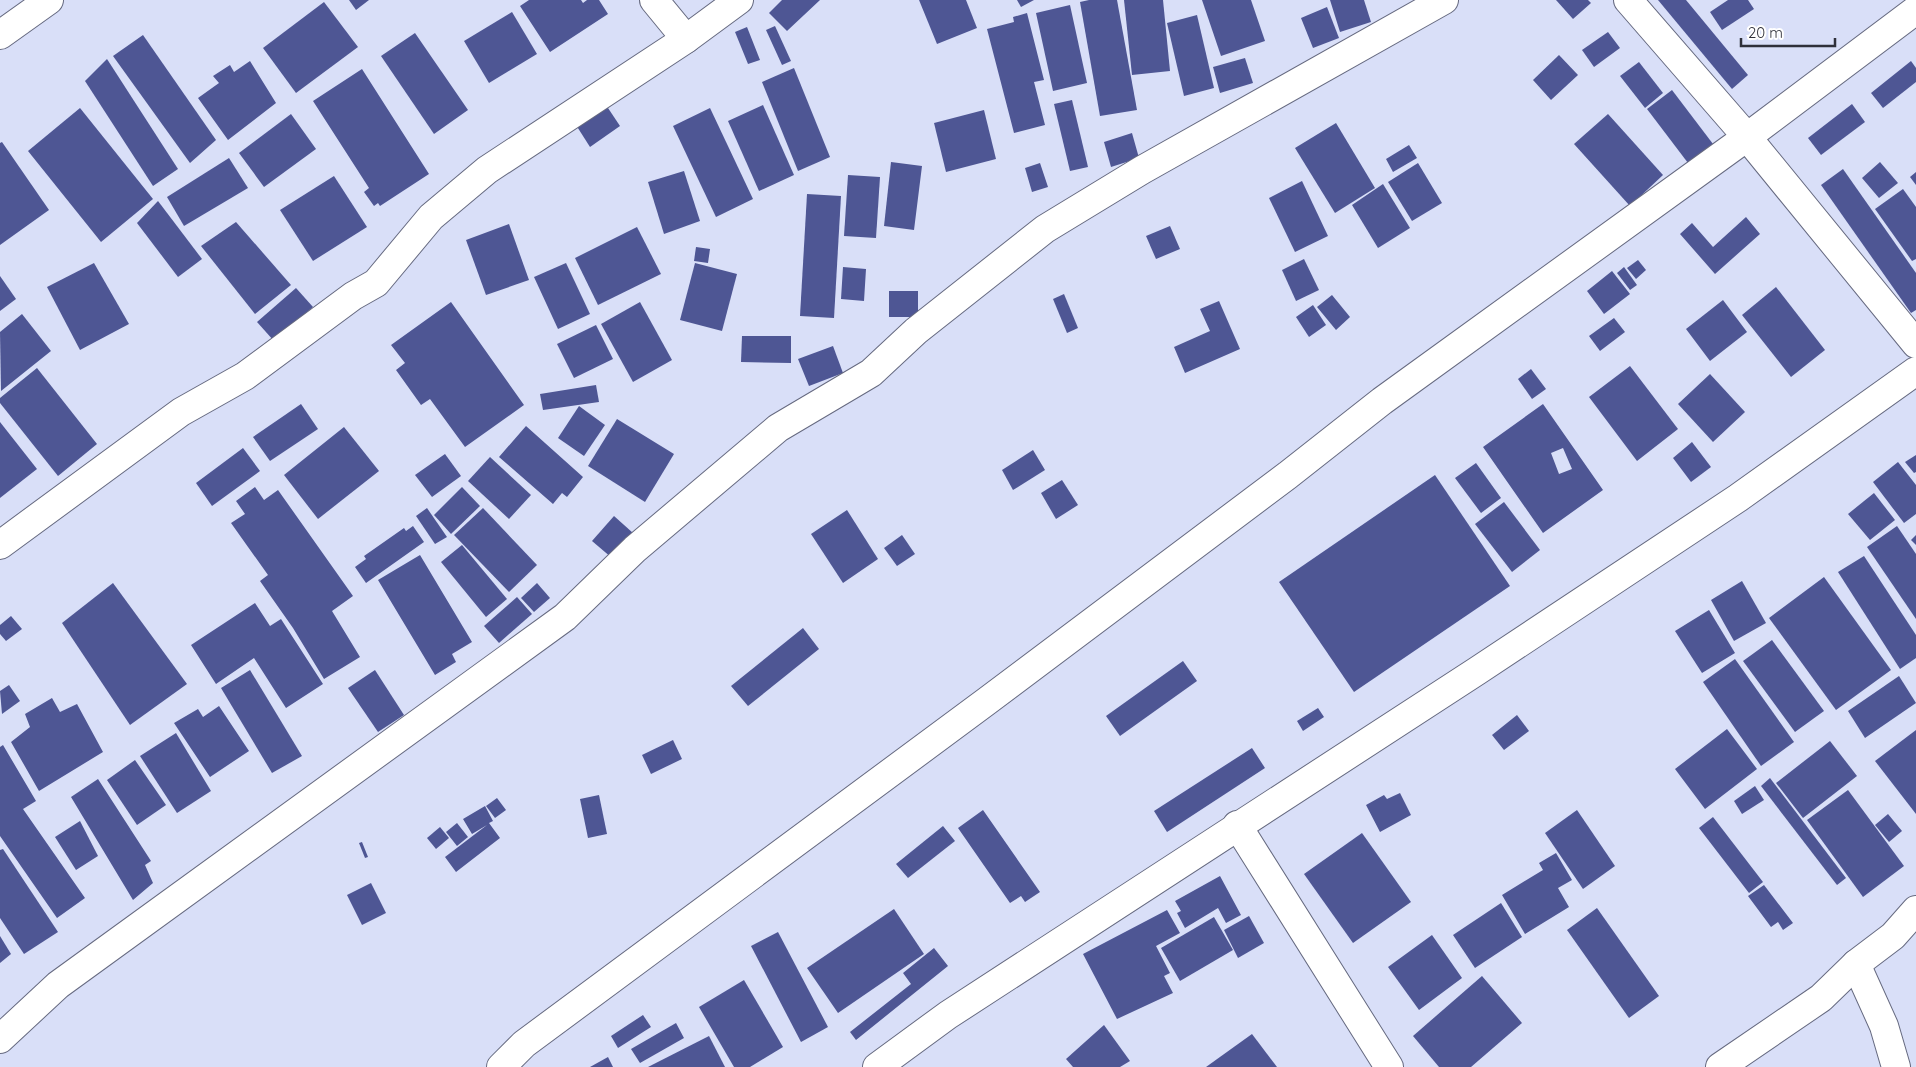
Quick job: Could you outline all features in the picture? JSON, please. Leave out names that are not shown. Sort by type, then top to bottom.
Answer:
[{"type":"street","points":[[0,35],[49,0]]},
{"type":"street","points":[[654,0],[686,39]]},
{"type":"street","points":[[0,546],[181,412],[245,376],[354,296],[376,283],[431,217],[487,170],[686,39],[739,0]]},
{"type":"street","points":[[0,1039],[58,984],[565,618],[635,549],[778,428],[871,373],[916,331],[1045,229],[1142,170],[1444,0]]},
{"type":"street","points":[[1628,0],[1747,137],[1916,344]]},
{"type":"street","points":[[500,1067],[540,1032],[995,695],[1288,475],[1382,401],[1747,137],[1916,10]]},
{"type":"street","points":[[877,1067],[948,1015],[1237,825],[1477,671],[1738,498],[1916,372]]},
{"type":"street","points":[[1237,825],[1390,1067]]},
{"type":"street","points":[[1720,1067],[1821,998],[1856,964],[1892,936],[1916,910]]},
{"type":"street","points":[[1856,964],[1884,1026],[1896,1067]]},
{"type":"building","points":[[349,0],[369,0],[356,10]]},
{"type":"building","points":[[529,0],[581,0],[583,3],[587,0],[599,0],[608,14],[550,52],[520,6]]},
{"type":"building","points":[[782,0],[820,0],[787,31],[769,13]]},
{"type":"building","points":[[919,0],[966,0],[977,28],[937,44]]},
{"type":"building","points":[[1017,0],[1034,0],[1021,7]]},
{"type":"building","points":[[1089,0],[1117,0],[1137,110],[1100,116],[1080,2]]},
{"type":"building","points":[[1124,0],[1163,0],[1170,71],[1132,75]]},
{"type":"building","points":[[1202,0],[1251,0],[1265,41],[1221,56]]},
{"type":"building","points":[[1330,0],[1364,0],[1371,22],[1340,32]]},
{"type":"building","points":[[1556,0],[1588,0],[1591,3],[1573,19]]},
{"type":"building","points":[[1658,0],[1686,0],[1748,75],[1732,89]]},
{"type":"building","points":[[1728,0],[1748,0],[1754,9],[1722,30],[1710,12]]},
{"type":"building","points":[[324,2],[358,47],[296,93],[263,48]]},
{"type":"building","points":[[1070,5],[1087,83],[1053,91],[1036,13]]},
{"type":"building","points":[[1327,7],[1339,38],[1313,48],[1301,18]]},
{"type":"building","points":[[512,12],[537,54],[489,83],[464,41]]},
{"type":"building","points":[[1027,13],[1044,80],[1034,82],[1045,125],[1014,133],[987,29],[1014,22],[1013,17]]},
{"type":"building","points":[[1197,15],[1214,88],[1184,96],[1167,23]]},
{"type":"building","points":[[775,26],[791,61],[782,65],[766,30]]},
{"type":"building","points":[[747,27],[760,60],[748,64],[735,32]]},
{"type":"building","points":[[1608,32],[1620,48],[1594,67],[1582,50]]},
{"type":"building","points":[[415,33],[468,110],[434,134],[381,56]]},
{"type":"building","points":[[143,35],[216,140],[190,163],[113,56]]},
{"type":"building","points":[[1559,55],[1578,75],[1551,100],[1533,80]]},
{"type":"building","points":[[1245,58],[1253,83],[1220,93],[1213,67]]},
{"type":"building","points":[[107,59],[178,169],[153,186],[85,81]]},
{"type":"building","points":[[250,61],[276,103],[228,140],[198,98],[219,83],[213,76],[230,65],[234,72]]},
{"type":"building","points":[[1911,61],[1916,68],[1916,82],[1883,108],[1871,93]]},
{"type":"building","points":[[1639,62],[1663,93],[1645,108],[1620,76]]},
{"type":"building","points":[[794,68],[830,157],[798,171],[762,82]]},
{"type":"building","points":[[362,69],[429,174],[380,206],[378,203],[374,206],[364,192],[369,188],[313,101]]},
{"type":"building","points":[[1672,90],[1713,144],[1688,163],[1647,109]]},
{"type":"building","points":[[1072,100],[1088,167],[1070,171],[1054,104]]},
{"type":"building","points":[[1852,104],[1865,122],[1821,155],[1808,138]]},
{"type":"building","points":[[606,105],[620,126],[590,147],[576,125]]},
{"type":"building","points":[[763,105],[794,175],[759,191],[728,121]]},
{"type":"building","points":[[80,108],[153,199],[101,242],[28,151]]},
{"type":"building","points":[[710,108],[753,199],[716,217],[673,126]]},
{"type":"building","points":[[984,110],[996,159],[946,172],[934,123]]},
{"type":"building","points":[[291,114],[316,149],[264,187],[239,153]]},
{"type":"building","points":[[1608,114],[1663,175],[1630,206],[1574,144]]},
{"type":"building","points":[[1336,123],[1375,188],[1335,213],[1295,148]]},
{"type":"building","points":[[1132,133],[1139,158],[1111,167],[1104,142]]},
{"type":"building","points":[[2,142],[49,210],[0,245],[0,143]]},
{"type":"building","points":[[1409,145],[1417,158],[1393,172],[1386,159]]},
{"type":"building","points":[[229,158],[248,188],[184,226],[167,197]]},
{"type":"building","points":[[891,162],[922,166],[914,230],[884,226]]},
{"type":"building","points":[[1880,162],[1898,183],[1879,198],[1862,178]]},
{"type":"building","points":[[1040,163],[1048,187],[1032,192],[1025,168]]},
{"type":"building","points":[[1418,163],[1442,203],[1412,221],[1388,182]]},
{"type":"building","points":[[1843,169],[1916,273],[1916,310],[1911,313],[1821,185]]},
{"type":"building","points":[[684,171],[700,221],[664,234],[648,182]]},
{"type":"building","points":[[1916,172],[1916,185],[1910,177]]},
{"type":"building","points":[[848,175],[880,177],[876,238],[844,236]]},
{"type":"building","points":[[334,176],[367,227],[313,261],[280,210]]},
{"type":"building","points":[[1302,181],[1328,236],[1295,252],[1269,198]]},
{"type":"building","points":[[1383,184],[1410,228],[1378,248],[1352,205]]},
{"type":"building","points":[[1903,189],[1916,207],[1916,259],[1912,261],[1875,209]]},
{"type":"building","points":[[807,194],[841,196],[834,318],[800,316]]},
{"type":"building","points":[[158,201],[202,259],[178,277],[137,223]]},
{"type":"building","points":[[1746,217],[1760,234],[1715,274],[1680,234],[1692,223],[1713,247]]},
{"type":"building","points":[[236,222],[291,285],[255,314],[201,246]]},
{"type":"building","points":[[509,224],[529,280],[486,295],[466,240]]},
{"type":"building","points":[[1170,226],[1180,249],[1156,259],[1146,236]]},
{"type":"building","points":[[637,227],[661,274],[598,305],[575,258]]},
{"type":"building","points":[[696,247],[710,249],[708,263],[694,261]]},
{"type":"building","points":[[1304,259],[1319,290],[1296,301],[1282,270]]},
{"type":"building","points":[[1638,260],[1646,270],[1636,279],[1627,268]]},
{"type":"building","points":[[94,263],[129,324],[80,350],[47,287]]},
{"type":"building","points":[[566,263],[590,314],[558,329],[534,277]]},
{"type":"building","points":[[695,263],[737,274],[722,331],[680,320]]},
{"type":"building","points":[[843,267],[866,269],[864,301],[841,299]]},
{"type":"building","points":[[1624,267],[1637,285],[1630,290],[1617,273]]},
{"type":"building","points":[[1612,271],[1630,294],[1604,314],[1587,291]]},
{"type":"building","points":[[0,276],[16,299],[0,311]]},
{"type":"building","points":[[1776,287],[1825,350],[1791,377],[1742,315]]},
{"type":"building","points":[[296,288],[313,307],[274,341],[257,322]]},
{"type":"building","points":[[889,291],[918,291],[918,317],[889,317]]},
{"type":"building","points":[[1064,294],[1078,328],[1067,333],[1053,299]]},
{"type":"building","points":[[1332,295],[1350,317],[1336,330],[1317,307]]},
{"type":"building","points":[[1723,300],[1747,332],[1710,361],[1686,329]]},
{"type":"building","points":[[1219,301],[1240,349],[1185,373],[1174,347],[1210,331],[1200,309]]},
{"type":"building","points":[[451,302],[524,405],[465,447],[430,399],[421,405],[396,370],[405,363],[391,345]]},
{"type":"building","points":[[640,302],[672,360],[633,382],[601,324]]},
{"type":"building","points":[[1313,305],[1326,325],[1309,337],[1296,317]]},
{"type":"building","points":[[22,314],[51,351],[1,391],[0,332]]},
{"type":"building","points":[[1614,318],[1625,332],[1600,351],[1589,336]]},
{"type":"building","points":[[596,325],[613,359],[574,378],[557,344]]},
{"type":"building","points":[[742,336],[791,336],[791,363],[741,362]]},
{"type":"building","points":[[833,346],[843,373],[809,386],[798,359]]},
{"type":"building","points":[[1630,366],[1678,429],[1637,461],[1589,397]]},
{"type":"building","points":[[37,368],[97,444],[58,476],[0,403],[0,398]]},
{"type":"building","points":[[1531,369],[1546,389],[1532,399],[1518,379]]},
{"type":"building","points":[[1710,374],[1745,412],[1713,442],[1678,404]]},
{"type":"building","points":[[596,385],[599,402],[543,410],[540,394]]},
{"type":"building","points":[[301,404],[318,429],[270,461],[253,437]]},
{"type":"building","points":[[1543,404],[1603,490],[1543,533],[1483,447]],"holes":[[[1563,448],[1572,469],[1559,474],[1551,453]]]},
{"type":"building","points":[[579,406],[605,425],[584,456],[558,438]]},
{"type":"building","points":[[617,419],[674,454],[645,502],[588,466]]},
{"type":"building","points":[[0,422],[37,469],[0,498]]},
{"type":"building","points":[[526,426],[583,477],[567,497],[562,493],[553,504],[499,457]]},
{"type":"building","points":[[344,427],[379,471],[318,519],[284,475]]},
{"type":"building","points":[[1692,442],[1711,467],[1691,482],[1673,458]]},
{"type":"building","points":[[243,448],[260,471],[212,506],[196,483]]},
{"type":"building","points":[[1033,450],[1045,470],[1013,490],[1002,470]]},
{"type":"building","points":[[445,454],[461,476],[432,497],[415,475]]},
{"type":"building","points":[[1916,455],[1916,472],[1914,473],[1905,462]]},
{"type":"building","points":[[490,457],[531,495],[509,519],[468,481]]},
{"type":"building","points":[[1898,462],[1916,485],[1916,514],[1904,523],[1873,482]]},
{"type":"building","points":[[1476,463],[1501,498],[1481,513],[1455,478]]},
{"type":"building","points":[[1435,475],[1510,586],[1354,692],[1279,582]]},
{"type":"building","points":[[1062,480],[1078,505],[1056,519],[1041,493]]},
{"type":"building","points":[[255,487],[264,500],[278,490],[353,596],[332,611],[360,657],[324,679],[293,628],[260,581],[268,575],[231,523],[245,514],[236,501]]},
{"type":"building","points":[[462,487],[480,506],[451,534],[434,515]]},
{"type":"building","points":[[1874,493],[1895,520],[1870,540],[1848,514]]},
{"type":"building","points":[[1504,502],[1540,550],[1512,572],[1475,524]]},
{"type":"building","points":[[427,508],[447,537],[435,544],[416,516]]},
{"type":"building","points":[[483,508],[537,565],[509,592],[454,535]]},
{"type":"building","points":[[847,510],[878,559],[843,583],[811,534]]},
{"type":"building","points":[[614,516],[633,533],[612,558],[592,541]]},
{"type":"building","points":[[413,526],[424,542],[366,583],[355,567],[366,559],[364,556],[404,528],[406,531]]},
{"type":"building","points":[[1897,526],[1916,554],[1916,619],[1867,547]]},
{"type":"building","points":[[902,535],[915,554],[897,566],[884,548]]},
{"type":"building","points":[[1916,535],[1916,545],[1911,540]]},
{"type":"building","points":[[462,545],[507,599],[486,617],[441,562]]},
{"type":"building","points":[[420,555],[472,642],[452,654],[456,662],[435,675],[378,580]]},
{"type":"building","points":[[1864,556],[1916,635],[1916,658],[1900,669],[1838,572]]},
{"type":"building","points":[[1824,577],[1891,670],[1836,710],[1769,618]]},
{"type":"building","points":[[1742,581],[1766,623],[1734,641],[1711,600]]},
{"type":"building","points":[[113,583],[187,684],[130,725],[62,623]]},
{"type":"building","points":[[537,583],[550,598],[534,612],[521,598]]},
{"type":"building","points":[[517,597],[532,614],[499,643],[484,626]]},
{"type":"building","points":[[255,603],[270,626],[281,619],[323,684],[286,708],[254,658],[216,684],[191,645]]},
{"type":"building","points":[[1709,610],[1735,653],[1702,673],[1675,631]]},
{"type":"building","points":[[11,616],[22,629],[6,641],[0,634],[0,625]]},
{"type":"building","points":[[803,628],[819,649],[748,706],[731,686]]},
{"type":"building","points":[[1772,640],[1824,711],[1795,732],[1743,661]]},
{"type":"building","points":[[1735,659],[1794,742],[1761,766],[1703,682]]},
{"type":"building","points":[[1183,661],[1197,681],[1120,736],[1106,716]]},
{"type":"building","points":[[250,670],[302,756],[272,773],[221,688]]},
{"type":"building","points":[[375,670],[404,715],[378,732],[348,688]]},
{"type":"building","points":[[1899,676],[1916,703],[1865,738],[1848,711]]},
{"type":"building","points":[[9,685],[20,701],[2,714],[0,691]]},
{"type":"building","points":[[52,698],[60,712],[77,704],[103,752],[39,791],[11,742],[30,727],[25,714]]},
{"type":"building","points":[[219,706],[249,751],[210,777],[174,723],[198,709],[203,717]]},
{"type":"building","points":[[1318,708],[1324,717],[1303,731],[1297,721]]},
{"type":"building","points":[[1517,715],[1529,731],[1504,750],[1492,735]]},
{"type":"building","points":[[1727,729],[1757,769],[1705,809],[1675,769]]},
{"type":"building","points":[[1916,730],[1916,814],[1875,761]]},
{"type":"building","points":[[176,733],[211,791],[177,813],[140,756]]},
{"type":"building","points":[[673,740],[682,759],[651,774],[642,755]]},
{"type":"building","points":[[1830,741],[1857,776],[1803,818],[1776,783]]},
{"type":"building","points":[[3,745],[36,801],[23,809],[85,898],[57,918],[0,836],[0,747]]},
{"type":"building","points":[[1252,748],[1265,768],[1167,832],[1154,811]]},
{"type":"building","points":[[135,760],[166,805],[137,825],[107,780]]},
{"type":"building","points":[[1770,778],[1846,878],[1837,885],[1761,786]]},
{"type":"building","points":[[98,779],[151,861],[145,865],[153,883],[133,900],[71,797]]},
{"type":"building","points":[[1755,786],[1764,800],[1742,814],[1734,801]]},
{"type":"building","points":[[1848,790],[1904,866],[1863,897],[1807,820]]},
{"type":"building","points":[[1400,793],[1411,815],[1380,832],[1366,805],[1384,795],[1387,799]]},
{"type":"building","points":[[599,795],[607,834],[588,838],[580,799]]},
{"type":"building","points":[[497,798],[506,810],[495,818],[486,806]]},
{"type":"building","points":[[485,806],[493,821],[489,823],[500,838],[456,872],[445,857],[487,825],[472,834],[463,819]]},
{"type":"building","points":[[983,810],[1040,892],[1025,902],[1021,896],[1010,903],[958,828]]},
{"type":"building","points":[[1577,810],[1615,866],[1583,889],[1545,833]]},
{"type":"building","points":[[1888,814],[1902,831],[1889,842],[1875,825]]},
{"type":"building","points":[[1713,817],[1763,882],[1749,893],[1699,828]]},
{"type":"building","points":[[80,821],[98,856],[76,870],[55,837]]},
{"type":"building","points":[[457,823],[468,837],[457,846],[446,832]]},
{"type":"building","points":[[943,826],[955,841],[908,878],[896,864]]},
{"type":"building","points":[[440,827],[449,838],[436,849],[427,838]]},
{"type":"building","points":[[1362,833],[1411,902],[1353,943],[1304,874]]},
{"type":"building","points":[[362,842],[368,857],[365,858],[359,843]]},
{"type":"building","points":[[3,849],[58,932],[24,954],[0,918],[0,850]]},
{"type":"building","points":[[1556,853],[1572,880],[1558,888],[1569,907],[1525,934],[1502,895],[1543,870],[1539,863]]},
{"type":"building","points":[[1220,876],[1241,915],[1226,923],[1218,908],[1185,928],[1177,913],[1181,911],[1175,901]]},
{"type":"building","points":[[371,883],[386,913],[362,925],[347,895]]},
{"type":"building","points":[[1764,885],[1793,923],[1783,930],[1778,922],[1771,927],[1748,896]]},
{"type":"building","points":[[1501,903],[1522,937],[1475,968],[1453,935]]},
{"type":"building","points":[[1597,908],[1659,996],[1629,1018],[1567,930]]},
{"type":"building","points":[[894,909],[924,954],[838,1013],[807,968]]},
{"type":"building","points":[[1167,910],[1180,933],[1156,946],[1170,973],[1164,976],[1173,993],[1117,1019],[1083,954]]},
{"type":"building","points":[[1249,916],[1264,943],[1238,958],[1224,930]]},
{"type":"building","points":[[1214,917],[1233,950],[1180,981],[1161,948]]},
{"type":"building","points":[[778,932],[828,1027],[801,1042],[751,946]]},
{"type":"building","points":[[1432,935],[1462,978],[1419,1010],[1388,967]]},
{"type":"building","points":[[0,936],[11,954],[0,963]]},
{"type":"building","points":[[934,948],[948,966],[856,1040],[850,1032],[911,984],[903,973]]},
{"type":"building","points":[[1482,976],[1522,1023],[1471,1067],[1439,1067],[1413,1036]]},
{"type":"building","points":[[744,980],[783,1047],[750,1067],[734,1067],[699,1007]]},
{"type":"building","points":[[643,1015],[651,1027],[618,1048],[611,1036]]},
{"type":"building","points":[[676,1023],[684,1038],[640,1063],[631,1049]]},
{"type":"building","points":[[1104,1025],[1130,1061],[1120,1067],[1073,1067],[1066,1059]]},
{"type":"building","points":[[1252,1034],[1277,1067],[1206,1067]]},
{"type":"building","points":[[709,1036],[725,1067],[648,1067]]},
{"type":"building","points":[[608,1057],[613,1067],[590,1067]]}]
